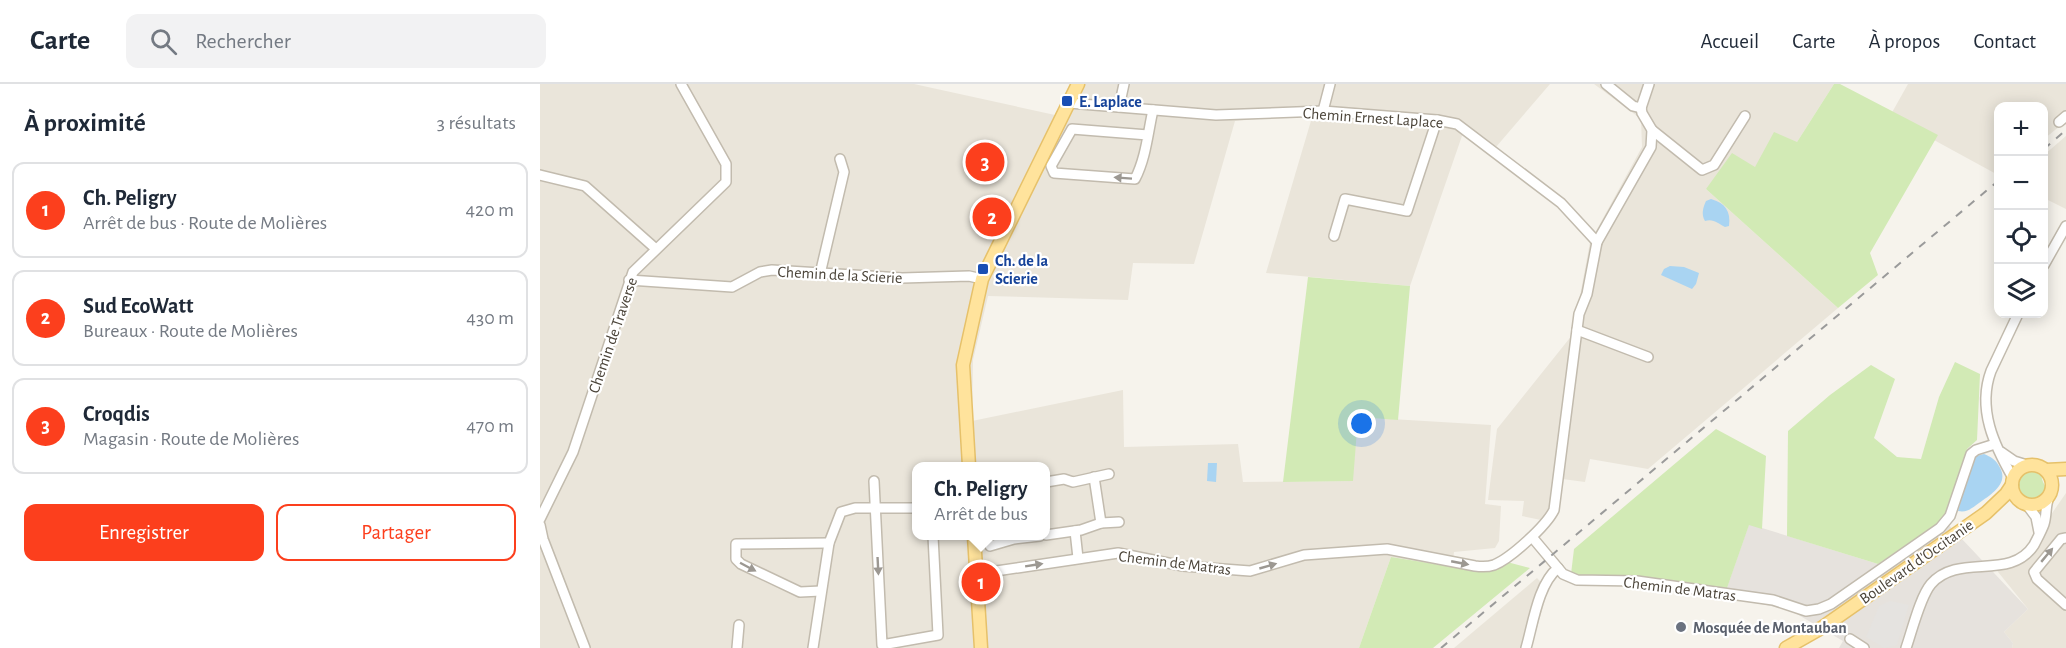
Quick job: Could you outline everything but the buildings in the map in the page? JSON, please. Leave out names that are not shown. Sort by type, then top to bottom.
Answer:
[{"type":"main road","points":[[969,462],[963,365],[982,279],[1078,84]]},
{"type":"main road","points":[[2066,469],[2046,470],[2037,465],[2027,465],[2018,470],[2012,481],[2014,494],[2025,504],[2039,504],[2066,477]]},
{"type":"main road","points":[[2046,470],[2052,481],[2050,494]]},
{"type":"main road","name":"Boulevard d'Occitanie","points":[[1786,648],[1823,627],[1986,513],[2006,494],[2012,481]]},
{"type":"main road","name":"Boulevard d'Occitanie","points":[[1986,513],[2013,504],[2025,504]]},
{"type":"main road","points":[[974,540],[981,648]]},
{"type":"street","name":"Chemin de Traverse","points":[[540,519],[573,452],[633,272],[726,182],[726,164],[681,84]]},
{"type":"street","points":[[1119,107],[1124,84]]},
{"type":"street","points":[[1323,111],[1330,84]]},
{"type":"street","points":[[1606,84],[1633,106],[1641,108]]},
{"type":"street","points":[[1649,84],[1641,113],[1652,130],[1702,170],[1714,165],[1745,116]]},
{"type":"street","name":"Chemin Ernest Laplace","points":[[1069,103],[1216,115],[1323,111],[1437,120],[1457,124],[1468,130],[1561,203],[1597,242]]},
{"type":"street","points":[[1148,135],[1072,129],[1051,166],[1054,173],[1136,179],[1140,170],[1148,135],[1153,110]]},
{"type":"street","points":[[1334,236],[1345,199],[1407,212],[1437,120]]},
{"type":"street","points":[[1532,537],[1554,510],[1579,314],[1587,294],[1597,242],[1651,147],[1652,130]]},
{"type":"street","points":[[820,274],[844,172],[840,159]]},
{"type":"street","points":[[540,175],[585,186],[657,249]]},
{"type":"street","points":[[2044,264],[2066,226]]},
{"type":"street","name":"Chemin de la Scierie","points":[[629,280],[732,286],[760,272],[772,270],[902,278],[969,276],[982,279]]},
{"type":"street","points":[[2012,481],[1988,423],[1986,388],[1991,371],[2016,318]]},
{"type":"street","points":[[1577,330],[1648,357]]},
{"type":"street","points":[[1996,446],[2009,458],[2027,465]]},
{"type":"street","name":"Chemin de Matras","points":[[976,574],[1118,553],[1183,566],[1250,571],[1304,555],[1387,549],[1475,566],[1490,566],[1501,562],[1532,537],[1563,574],[1577,580],[1648,582],[1773,600],[1806,611],[1831,604],[1940,528],[1950,516],[1971,454],[1976,450],[1996,446]]},
{"type":"street","points":[[1050,481],[1064,479],[1073,482],[1109,474]]},
{"type":"street","points":[[1094,477],[1101,523]]},
{"type":"street","points":[[874,481],[882,645],[938,635],[933,540]]},
{"type":"street","points":[[1906,648],[1924,593],[1932,582],[1946,573],[1967,567],[1994,567],[2015,562],[2028,551],[2043,526],[2045,508],[2050,494]]},
{"type":"street","points":[[2025,504],[2035,515],[2039,532]]},
{"type":"street","points":[[813,648],[829,543],[841,512],[855,508],[912,508]]},
{"type":"street","points":[[1050,534],[1075,531],[1101,523],[1119,522]]},
{"type":"street","points":[[540,525],[541,540],[585,648]]},
{"type":"street","points":[[1075,531],[1078,558]]},
{"type":"street","points":[[2066,538],[2061,538],[2034,572],[2037,579],[2066,605]]},
{"type":"street","points":[[990,546],[1005,540]]},
{"type":"street","points":[[821,591],[800,592],[741,564],[736,559],[736,544],[829,543]]},
{"type":"street","points":[[1526,648],[1543,587],[1558,568]]},
{"type":"street","points":[[737,648],[739,625]]},
{"type":"street","points":[[1850,639],[1864,648]]},
{"type":"shaded area","points":[[540,84],[914,84],[1055,115],[1070,84],[1550,84],[1490,154],[1463,133],[1410,286],[1266,273],[1313,114],[1235,121],[1194,264],[1133,263],[1128,300],[988,296],[973,360],[972,421],[1123,390],[1124,447],[1238,444],[1243,482],[1352,481],[1358,417],[1491,425],[1485,504],[1501,506],[1499,541],[1495,548],[1454,552],[1452,567],[1391,557],[1359,648],[540,648]]},
{"type":"shaded area","points":[[1594,84],[1834,84],[1797,142],[1755,167],[1706,189],[1838,308],[1648,469],[1590,459],[1585,482],[1555,478],[1551,507],[1541,520],[1522,516],[1524,501],[1488,500],[1497,429],[1573,334],[1590,242],[1642,147],[1641,119]]},
{"type":"shaded area","points":[[1908,84],[2066,84],[2066,121],[2048,136],[2048,102],[1994,102],[1994,173],[1890,116]]},
{"type":"shaded area","points":[[2066,136],[2066,209],[2048,200],[2048,152]]},
{"type":"shaded area","points":[[2066,493],[2066,648],[2012,648],[2013,643],[2004,632],[2028,609],[1994,567],[2015,562]]},
{"type":"shaded area","points":[[1944,520],[2028,609],[2004,632],[2013,643],[2012,648],[1839,648],[1843,641],[1790,610],[1724,596],[1749,524],[1878,564]]},
{"type":"shaded area","points":[[1537,578],[1548,590],[1531,648],[1454,648]]},
{"type":"shaded area","points":[[1890,601],[1909,605],[1897,645],[1884,648],[1866,637],[1879,606]]},
{"type":"green space","points":[[1834,84],[1840,84],[1938,135],[1870,253],[1878,275],[1838,308],[1706,189],[1732,153],[1755,167],[1774,132],[1797,142]]},
{"type":"green space","points":[[1308,277],[1410,286],[1398,420],[1358,417],[1353,481],[1283,482]]},
{"type":"green space","points":[[1955,362],[1980,374],[1977,440],[1967,449],[1944,520],[1878,564],[1787,536],[1788,431],[1830,395],[1871,365],[1895,379],[1874,438],[1897,457],[1921,459],[1939,397]]},
{"type":"green space","points":[[1716,429],[1766,456],[1762,529],[1749,525],[1727,588],[1643,578],[1571,574],[1574,549]]},
{"type":"green space","points":[[2031,469],[2042,473],[2047,488],[2041,497],[2034,501],[2021,495],[2017,488],[2017,481],[2021,474]]},
{"type":"green space","points":[[1391,557],[1485,572],[1507,562],[1530,568],[1433,648],[1359,648]]},
{"type":"water","points":[[1711,199],[1726,208],[1729,226],[1705,221],[1703,209],[1706,201]]},
{"type":"water","points":[[1670,266],[1684,267],[1699,273],[1692,289],[1661,275],[1664,269]]},
{"type":"water","points":[[1984,454],[1993,458],[1999,466],[2002,472],[2001,483],[1994,492],[1972,508],[1958,511],[1971,464],[1976,456]]},
{"type":"water","points":[[1208,463],[1217,463],[1216,482],[1207,481]]},
{"type":"railway","points":[[2048,146],[2066,130]]},
{"type":"railway","points":[[1441,648],[1994,184]]},
{"type":"place","name":"E. Laplace","points":[[1067,101]]},
{"type":"place","name":"Croqdis","points":[[985,162]]},
{"type":"place","name":"Sud EcoWatt","points":[[992,217]]},
{"type":"place","name":"Ch. de la Scierie","points":[[983,269]]},
{"type":"place","name":"Ch. Peligry","points":[[981,582]]},
{"type":"place","name":"Mosquée de Montauban","points":[[1681,627]]}]
